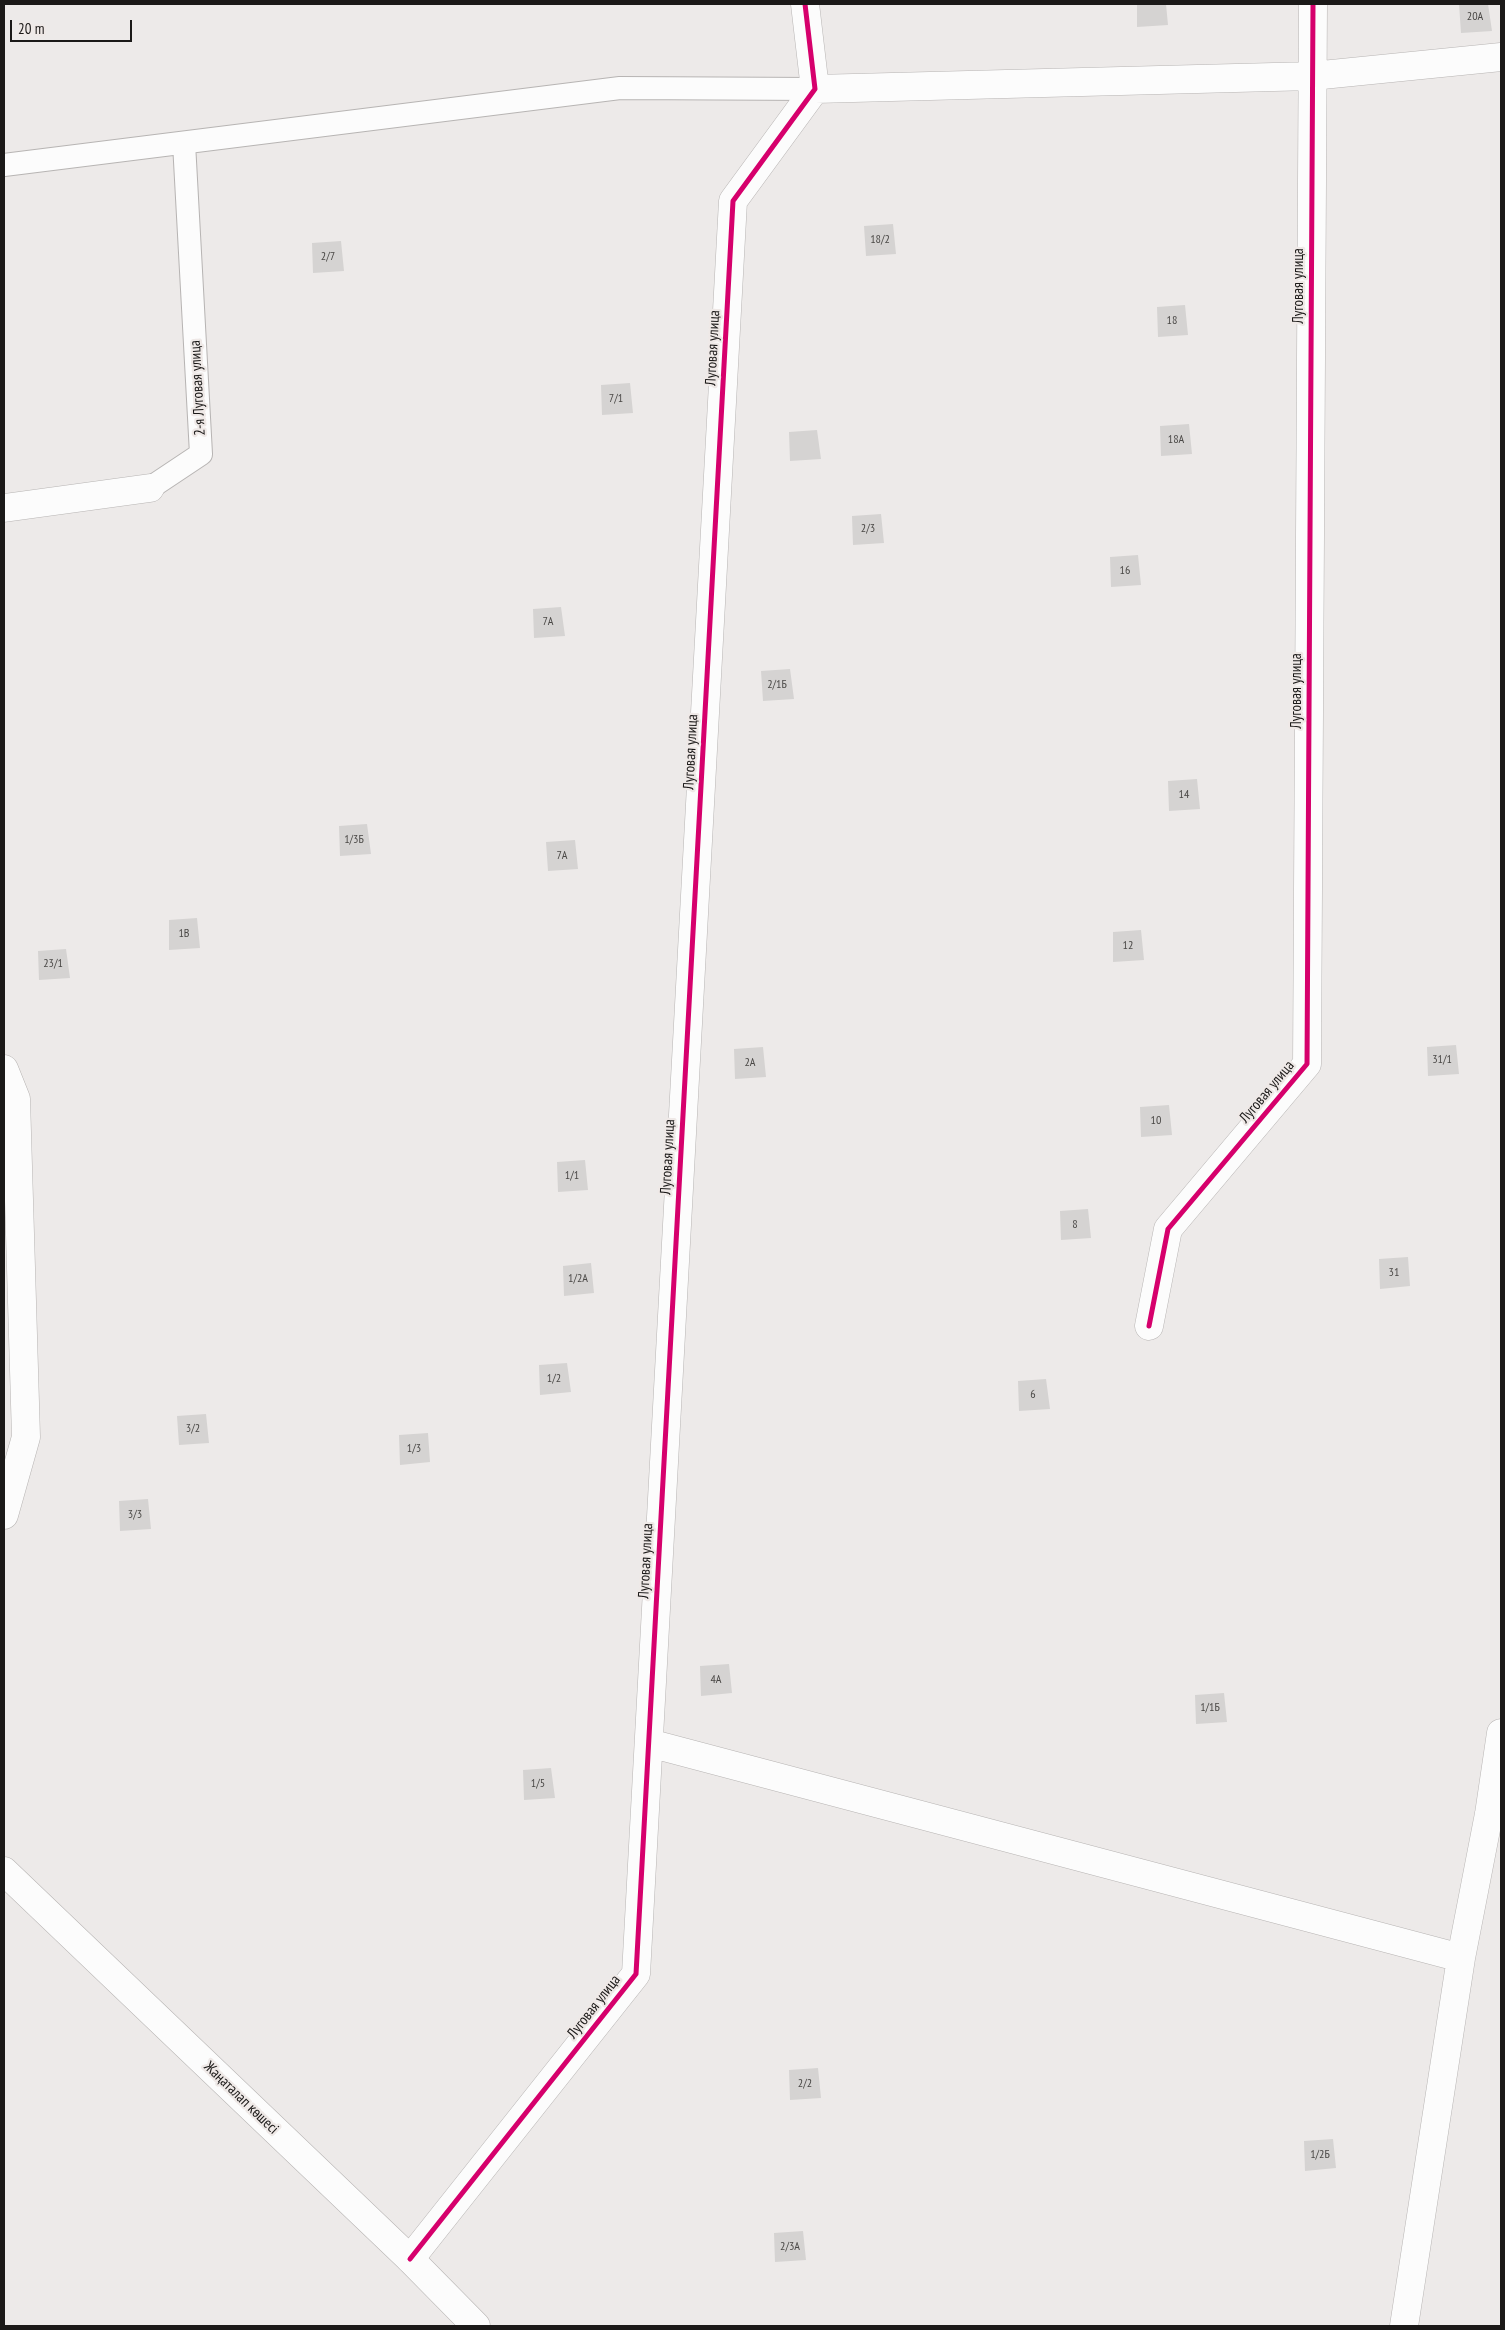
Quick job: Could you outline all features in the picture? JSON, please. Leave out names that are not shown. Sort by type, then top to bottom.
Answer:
[{"type":"street","points":[[805,4],[815,89],[1312,76],[1501,57]]},
{"type":"street","name":"Луговая улица","points":[[1149,1326],[1168,1229],[1307,1064],[1313,4]]},
{"type":"street","name":"Луговая улица","points":[[410,2259],[636,1974],[733,201],[815,89]]},
{"type":"street","name":"2-я Луговая улица","points":[[4,508],[150,488]]},
{"type":"street","points":[[4,1069],[16,1099],[26,1437],[4,1515]]},
{"type":"street","points":[[1404,2326],[1461,1958],[1489,1814],[1501,1732]]},
{"type":"street","points":[[649,1743],[1461,1958]]},
{"type":"street","name":"Жаңаталап көшесі","points":[[4,1872],[410,2259],[476,2326]]},
{"type":"lane","points":[[4,165],[620,88],[815,89]]},
{"type":"lane","name":"2-я Луговая улица","points":[[150,488],[202,454],[184,143]]},
{"type":"building","points":[[1137,4],[1166,4],[1168,25],[1137,27]]},
{"type":"building","points":[[1459,4],[1488,4],[1492,31],[1461,33]]},
{"type":"building","points":[[893,224],[896,254],[866,256],[864,226]]},
{"type":"building","points":[[341,241],[344,271],[313,273],[312,243]]},
{"type":"building","points":[[1185,305],[1188,335],[1158,337],[1157,307]]},
{"type":"building","points":[[630,383],[633,413],[602,415],[601,385]]},
{"type":"building","points":[[1189,424],[1192,454],[1161,456],[1160,426]]},
{"type":"building","points":[[817,430],[821,459],[790,461],[789,432]]},
{"type":"building","points":[[881,514],[884,543],[853,545],[852,516]]},
{"type":"building","points":[[1138,555],[1141,585],[1111,587],[1110,557]]},
{"type":"building","points":[[561,607],[565,636],[534,638],[533,609]]},
{"type":"building","points":[[790,669],[794,699],[763,701],[761,671]]},
{"type":"building","points":[[1197,779],[1200,809],[1169,811],[1168,781]]},
{"type":"building","points":[[367,824],[371,854],[340,856],[339,826]]},
{"type":"building","points":[[575,840],[578,869],[548,871],[546,842]]},
{"type":"building","points":[[197,918],[200,948],[169,950],[169,920]]},
{"type":"building","points":[[1141,930],[1144,960],[1113,962],[1113,932]]},
{"type":"building","points":[[66,949],[70,978],[39,980],[38,951]]},
{"type":"building","points":[[1456,1045],[1459,1074],[1428,1076],[1427,1047]]},
{"type":"building","points":[[763,1047],[766,1077],[735,1079],[734,1049]]},
{"type":"building","points":[[1169,1105],[1172,1135],[1141,1137],[1140,1107]]},
{"type":"building","points":[[585,1160],[588,1190],[558,1192],[557,1162]]},
{"type":"building","points":[[1088,1209],[1091,1238],[1061,1240],[1060,1211]]},
{"type":"building","points":[[1408,1257],[1410,1286],[1380,1289],[1379,1259]]},
{"type":"building","points":[[591,1263],[594,1293],[564,1296],[563,1266]]},
{"type":"building","points":[[567,1363],[571,1392],[540,1395],[539,1365]]},
{"type":"building","points":[[1046,1379],[1050,1409],[1019,1411],[1018,1381]]},
{"type":"building","points":[[206,1414],[209,1443],[179,1445],[177,1416]]},
{"type":"building","points":[[428,1433],[430,1462],[400,1465],[399,1435]]},
{"type":"building","points":[[148,1499],[151,1529],[120,1531],[119,1501]]},
{"type":"building","points":[[729,1664],[732,1693],[701,1696],[700,1666]]},
{"type":"building","points":[[1224,1693],[1227,1722],[1196,1724],[1195,1695]]},
{"type":"building","points":[[551,1768],[555,1798],[524,1800],[523,1770]]},
{"type":"building","points":[[818,2068],[821,2098],[790,2100],[789,2070]]},
{"type":"building","points":[[1333,2139],[1336,2168],[1305,2171],[1304,2141]]},
{"type":"building","points":[[803,2231],[806,2260],[775,2262],[774,2233]]},
{"type":"cycle path","points":[[410,2259],[636,1974],[733,201],[815,89],[805,4]]},
{"type":"cycle path","points":[[1149,1326],[1168,1229],[1307,1064],[1313,4]]}]
